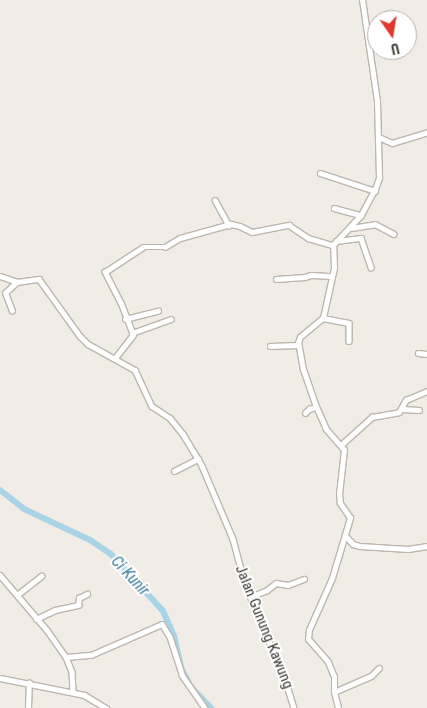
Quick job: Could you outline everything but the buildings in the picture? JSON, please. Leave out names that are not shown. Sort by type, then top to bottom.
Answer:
[{"type":"street","points":[[338,708],[334,692],[334,677],[328,662],[309,642],[309,630],[325,597],[350,518],[339,499],[339,484],[344,457],[341,446],[326,429],[316,407],[303,370],[298,345],[300,337],[323,318],[332,276],[334,243],[361,216],[374,191],[379,172],[376,92],[362,0]]},
{"type":"street","points":[[379,137],[392,143],[427,132]]},
{"type":"street","points":[[320,173],[374,191]]},
{"type":"street","points":[[215,200],[229,225]]},
{"type":"street","points":[[334,208],[361,216]]},
{"type":"street","points":[[349,228],[375,224],[394,234]]},
{"type":"street","points":[[114,358],[132,338],[132,333],[125,319],[121,304],[105,274],[106,270],[143,247],[165,247],[180,238],[229,225],[240,226],[252,232],[264,232],[289,225],[308,238],[334,243],[361,238],[371,267]]},
{"type":"street","points":[[276,279],[305,277],[311,274],[332,276]]},
{"type":"street","points":[[0,276],[17,282],[5,293],[12,311]]},
{"type":"street","name":"Jalan Gunung Kawung","points":[[17,282],[39,279],[80,336],[88,344],[138,373],[143,390],[152,406],[175,424],[198,460],[233,539],[250,597],[286,682],[294,708]]},
{"type":"street","points":[[125,319],[158,311]]},
{"type":"street","points":[[323,318],[348,323],[349,342]]},
{"type":"street","points":[[132,333],[172,319]]},
{"type":"street","points":[[270,346],[298,345]]},
{"type":"street","points":[[418,353],[427,354]]},
{"type":"street","points":[[402,410],[406,400],[427,391]]},
{"type":"street","points":[[305,413],[309,409],[316,407]]},
{"type":"street","points":[[341,446],[372,417],[402,410],[418,410]]},
{"type":"street","points":[[174,471],[198,460]]},
{"type":"street","points":[[345,535],[353,544],[360,546],[408,549],[427,546]]},
{"type":"street","points":[[0,575],[2,580],[17,595],[66,657],[72,672],[73,692]]},
{"type":"street","points":[[17,595],[41,576]]},
{"type":"street","points":[[250,597],[267,590],[276,583],[288,584],[304,579]]},
{"type":"street","points":[[36,619],[55,610],[78,605],[79,598],[87,594]]},
{"type":"street","points":[[66,657],[91,655],[162,624],[170,637],[182,675],[205,708]]},
{"type":"street","points":[[334,692],[371,676],[379,668]]},
{"type":"street","points":[[0,678],[73,692],[93,699],[106,708]]},
{"type":"street","points":[[28,708],[29,683]]},
{"type":"waterway","name":"Ci Kunir","points":[[0,490],[24,509],[90,540],[111,554],[163,611],[174,636],[182,670],[191,687],[211,708]]}]
